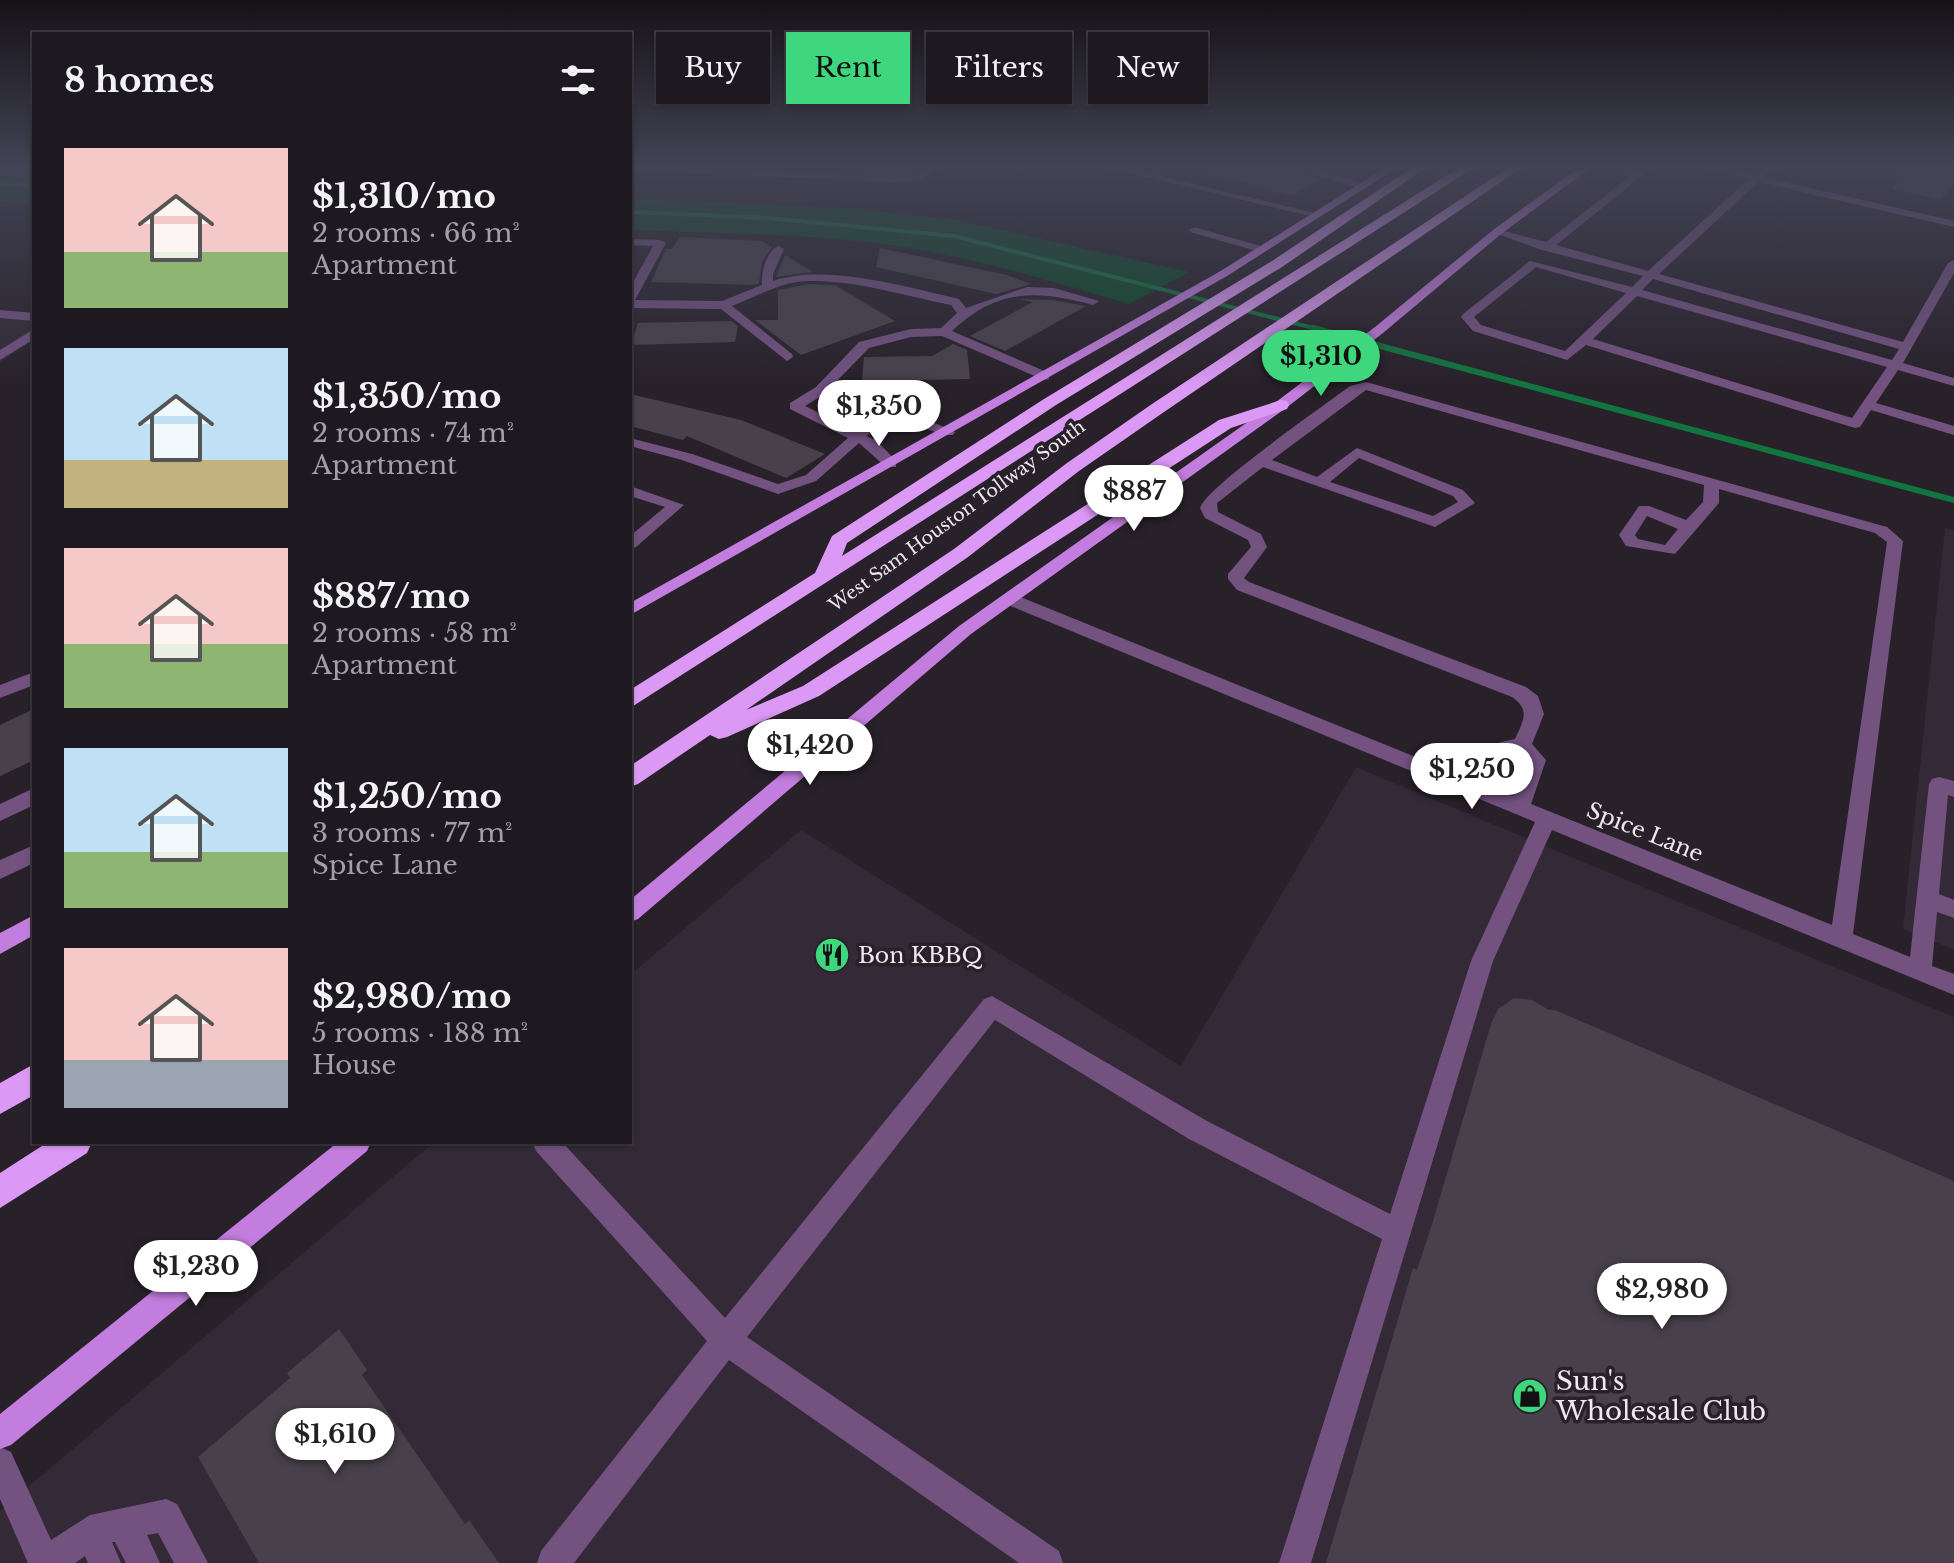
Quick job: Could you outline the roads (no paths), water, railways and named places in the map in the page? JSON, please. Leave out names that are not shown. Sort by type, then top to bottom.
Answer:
[{"type":"highway","points":[[823,577],[839,540],[1050,402],[1311,240]]},
{"type":"highway","name":"West Sam Houston Tollway South","points":[[632,699],[1354,240]]},
{"type":"highway","name":"West Sam Houston Tollway South","points":[[632,777],[961,553],[1073,467],[1408,240]]},
{"type":"highway","points":[[665,755],[811,691],[1225,424],[1281,405]]},
{"type":"highway","points":[[0,1100],[32,1079]]},
{"type":"highway","points":[[0,1192],[73,1144]]},
{"type":"main road","points":[[632,609],[948,432],[1210,281],[1274,240]]},
{"type":"main road","points":[[632,911],[853,722],[1007,598],[1281,405],[1379,330],[1487,240]]},
{"type":"main road","points":[[0,944],[32,925]]},
{"type":"main road","points":[[0,1434],[356,1144]]},
{"type":"street","points":[[1229,240],[1260,249]]},
{"type":"street","points":[[1521,240],[1907,347]]},
{"type":"street","points":[[1546,248],[1556,240]]},
{"type":"street","points":[[1689,240],[1652,277],[1636,292],[1584,340],[1567,356],[1477,328],[1467,317],[1534,263],[1636,292],[1893,365],[1954,382]]},
{"type":"street","points":[[632,242],[660,243],[632,297]]},
{"type":"street","points":[[768,287],[767,274],[778,249]]},
{"type":"street","points":[[1584,340],[1855,424],[1907,347],[1954,263]]},
{"type":"street","points":[[632,301],[724,305],[768,287],[808,277],[844,280],[955,302],[964,313]]},
{"type":"street","points":[[944,332],[964,313],[1019,290],[1034,287],[1093,301]]},
{"type":"street","points":[[724,305],[787,357]]},
{"type":"street","points":[[0,314],[32,317]]},
{"type":"street","points":[[891,464],[872,444],[795,406],[821,390],[864,345],[911,333],[944,332],[1044,376]]},
{"type":"street","points":[[0,356],[32,334]]},
{"type":"street","points":[[0,371],[32,350]]},
{"type":"street","points":[[1522,745],[1535,714],[1531,701],[1519,692],[1243,586],[1236,579],[1236,574],[1259,547],[1258,542],[1255,537],[1211,515],[1208,508],[1210,501],[1355,389],[1366,386],[1881,530],[1895,541],[1841,938]]},
{"type":"street","points":[[821,390],[908,416],[948,432]]},
{"type":"street","points":[[855,400],[881,395],[906,401],[908,416]]},
{"type":"street","points":[[1866,404],[1954,431]]},
{"type":"street","points":[[632,443],[687,457],[778,489],[811,478],[855,436],[889,410]]},
{"type":"street","points":[[1261,461],[1319,483],[1435,522],[1467,503],[1458,493],[1357,452],[1319,483]]},
{"type":"street","points":[[1688,527],[1711,503],[1712,482]]},
{"type":"street","points":[[632,492],[676,505],[632,542]]},
{"type":"street","name":"Spice Lane","points":[[1007,598],[1954,985]]},
{"type":"street","points":[[0,692],[32,679]]},
{"type":"street","points":[[1471,787],[1484,757],[1499,749],[1522,745]]},
{"type":"street","points":[[1520,807],[1536,760],[1522,745]]},
{"type":"street","points":[[1920,971],[1927,899],[1944,841],[1939,784],[1954,789]]},
{"type":"street","points":[[0,813],[32,797]]},
{"type":"street","points":[[1295,1563],[1482,961],[1547,818]]},
{"type":"street","points":[[0,870],[32,854]]},
{"type":"street","points":[[1927,899],[1954,909]]},
{"type":"street","points":[[553,1563],[992,1006],[1198,1130],[1398,1233]]},
{"type":"street","points":[[547,1144],[726,1340],[1047,1563]]},
{"type":"street","points":[[0,1463],[55,1560],[90,1531],[166,1515],[192,1563]]},
{"type":"street","points":[[123,1523],[144,1563]]},
{"type":"street","points":[[90,1531],[105,1563]]},
{"type":"waterway","points":[[969,240],[1321,330]]},
{"type":"waterway","points":[[1313,328],[1954,500]]},
{"type":"place","name":"Bon KBBQ","points":[[832,955]]},
{"type":"place","name":"Sun's Wholesale Club","points":[[1530,1396]]}]
